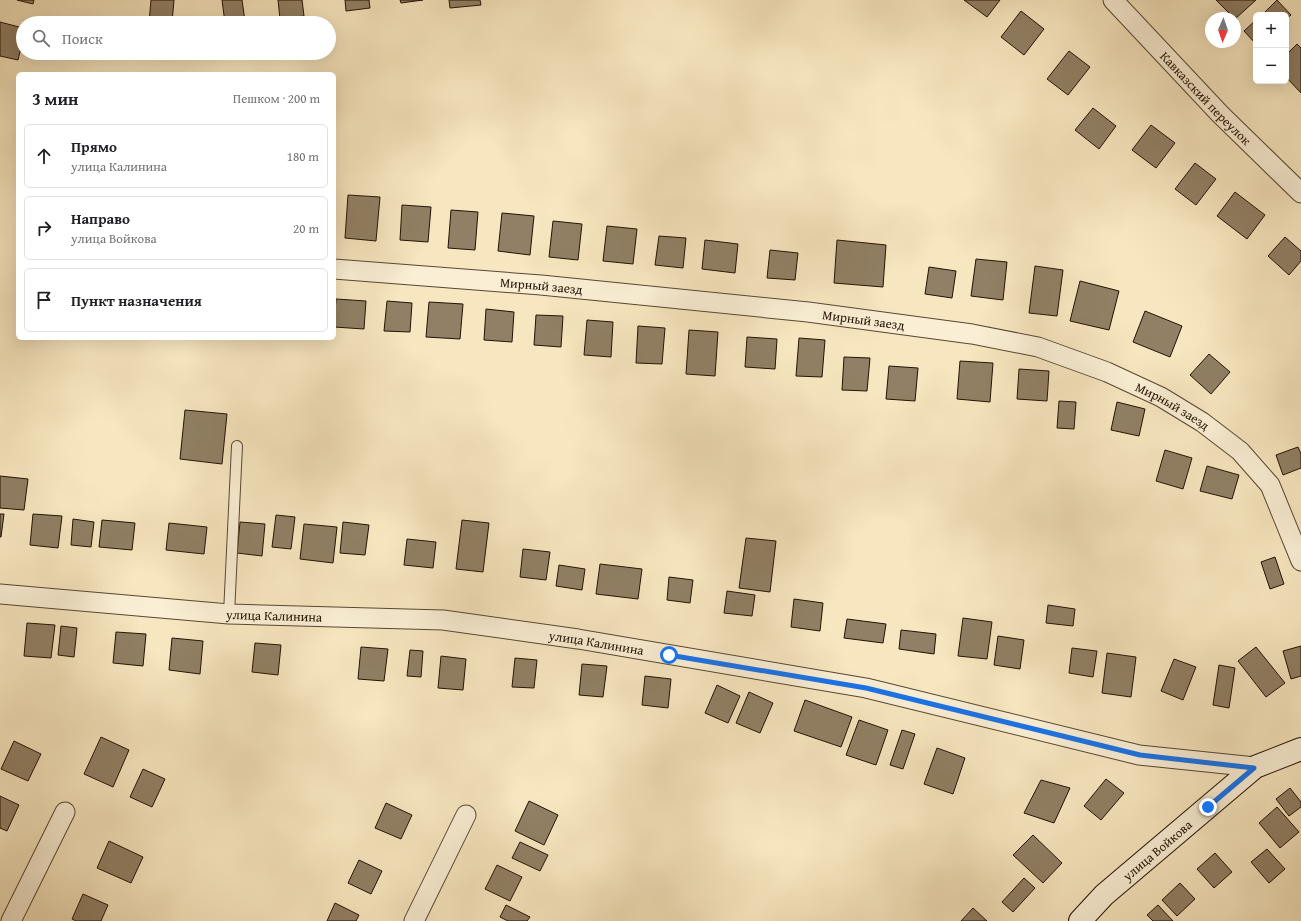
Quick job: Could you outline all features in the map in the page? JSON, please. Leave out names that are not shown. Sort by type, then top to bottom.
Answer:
[{"type":"street","name":"Кавказский переулок","points":[[1113,0],[1220,114],[1301,193]]},
{"type":"street","name":"Мирный заезд","points":[[336,269],[541,285],[808,312],[972,334],[1038,347],[1107,372],[1161,397],[1202,422],[1240,451],[1270,485],[1301,561]]},
{"type":"street","name":"улица Калинина","points":[[0,594],[229,614],[443,620],[578,639],[866,688],[1140,755],[1254,768]]},
{"type":"street","name":"улица Войкова","points":[[1080,921],[1104,895],[1254,768],[1301,749]]},
{"type":"street","points":[[11,921],[65,812]]},
{"type":"street","points":[[414,921],[466,815]]},
{"type":"lane","points":[[229,614],[237,446]]},
{"type":"building","points":[[17,0],[34,0],[33,4]]},
{"type":"building","points":[[151,0],[174,0],[173,16],[150,16]]},
{"type":"building","points":[[222,0],[242,0],[244,16],[224,16]]},
{"type":"building","points":[[278,0],[302,0],[304,16],[280,16]]},
{"type":"building","points":[[345,0],[369,0],[370,8],[346,11]]},
{"type":"building","points":[[400,0],[423,0],[401,3]]},
{"type":"building","points":[[449,0],[480,0],[481,5],[450,8]]},
{"type":"building","points":[[964,0],[1000,0],[987,17]]},
{"type":"building","points":[[1216,0],[1256,0],[1241,14],[1241,12],[1228,12]]},
{"type":"building","points":[[1277,0],[1288,12],[1265,12]]},
{"type":"building","points":[[1021,11],[1044,29],[1024,55],[1001,37]]},
{"type":"building","points":[[0,22],[16,26],[16,60],[0,56]]},
{"type":"building","points":[[1253,23],[1253,41],[1244,31]]},
{"type":"building","points":[[1297,44],[1301,48],[1301,93],[1289,80],[1289,52]]},
{"type":"building","points":[[1069,51],[1090,67],[1068,95],[1047,79]]},
{"type":"building","points":[[1093,108],[1116,126],[1099,149],[1075,130]]},
{"type":"building","points":[[1151,125],[1175,143],[1156,168],[1132,150]]},
{"type":"building","points":[[1195,163],[1216,179],[1196,205],[1175,189]]},
{"type":"building","points":[[1235,192],[1265,215],[1247,239],[1217,216]]},
{"type":"building","points":[[348,195],[380,197],[376,241],[345,238]]},
{"type":"building","points":[[402,205],[431,207],[428,242],[400,240]]},
{"type":"building","points":[[451,210],[478,212],[475,250],[448,248]]},
{"type":"building","points":[[502,213],[534,216],[530,255],[498,251]]},
{"type":"building","points":[[553,221],[582,224],[578,260],[549,257]]},
{"type":"building","points":[[607,226],[637,229],[633,264],[603,261]]},
{"type":"building","points":[[659,236],[686,238],[683,268],[655,265]]},
{"type":"building","points":[[1285,237],[1301,251],[1301,261],[1289,275],[1268,256]]},
{"type":"building","points":[[705,240],[738,244],[735,273],[702,269]]},
{"type":"building","points":[[837,240],[886,245],[883,287],[834,283]]},
{"type":"building","points":[[770,250],[798,253],[795,280],[767,278]]},
{"type":"building","points":[[976,259],[1007,262],[1003,300],[971,296]]},
{"type":"building","points":[[1035,266],[1063,270],[1057,316],[1029,313]]},
{"type":"building","points":[[929,267],[956,271],[952,298],[925,294]]},
{"type":"building","points":[[1080,281],[1119,291],[1109,330],[1070,321]]},
{"type":"building","points":[[336,299],[366,301],[364,329],[336,327]]},
{"type":"building","points":[[387,301],[412,303],[410,332],[384,331]]},
{"type":"building","points":[[429,302],[463,304],[460,339],[426,337]]},
{"type":"building","points":[[486,309],[514,312],[512,342],[484,340]]},
{"type":"building","points":[[1145,311],[1182,326],[1170,357],[1133,342]]},
{"type":"building","points":[[536,315],[563,316],[561,347],[534,345]]},
{"type":"building","points":[[587,320],[613,322],[611,357],[584,355]]},
{"type":"building","points":[[638,326],[665,328],[662,364],[636,363]]},
{"type":"building","points":[[689,330],[718,332],[715,376],[686,374]]},
{"type":"building","points":[[747,337],[777,339],[775,369],[745,367]]},
{"type":"building","points":[[799,338],[825,340],[822,377],[796,376]]},
{"type":"building","points":[[1209,354],[1230,372],[1211,394],[1190,375]]},
{"type":"building","points":[[844,357],[870,358],[867,391],[842,390]]},
{"type":"building","points":[[960,361],[993,363],[990,402],[957,399]]},
{"type":"building","points":[[889,366],[918,368],[915,401],[886,399]]},
{"type":"building","points":[[1019,369],[1049,371],[1047,401],[1017,399]]},
{"type":"building","points":[[1059,401],[1076,402],[1074,429],[1057,428]]},
{"type":"building","points":[[1117,402],[1145,409],[1139,436],[1111,430]]},
{"type":"building","points":[[185,410],[227,414],[222,464],[180,459]]},
{"type":"building","points":[[1298,447],[1301,454],[1301,468],[1283,475],[1276,455]]},
{"type":"building","points":[[1165,450],[1192,458],[1183,489],[1156,481]]},
{"type":"building","points":[[1207,466],[1239,475],[1232,499],[1200,491]]},
{"type":"building","points":[[0,476],[28,479],[24,510],[0,508]]},
{"type":"building","points":[[0,514],[4,514],[1,537],[0,537]]},
{"type":"building","points":[[33,514],[62,516],[58,548],[30,545]]},
{"type":"building","points":[[276,515],[295,517],[291,549],[272,547]]},
{"type":"building","points":[[73,519],[94,522],[91,547],[71,545]]},
{"type":"building","points":[[102,520],[135,523],[132,550],[99,547]]},
{"type":"building","points":[[462,520],[489,523],[483,572],[456,569]]},
{"type":"building","points":[[240,522],[265,524],[262,556],[237,553]]},
{"type":"building","points":[[343,522],[369,525],[365,555],[340,553]]},
{"type":"building","points":[[169,523],[207,527],[204,554],[166,550]]},
{"type":"building","points":[[304,524],[337,527],[333,563],[300,559]]},
{"type":"building","points":[[746,538],[776,541],[770,592],[739,588]]},
{"type":"building","points":[[407,539],[436,542],[433,568],[404,565]]},
{"type":"building","points":[[523,549],[550,552],[546,580],[520,577]]},
{"type":"building","points":[[1275,557],[1284,584],[1270,589],[1261,562]]},
{"type":"building","points":[[600,564],[642,569],[638,599],[596,594]]},
{"type":"building","points":[[559,565],[585,569],[582,590],[556,586]]},
{"type":"building","points":[[669,577],[693,580],[690,603],[667,600]]},
{"type":"building","points":[[727,591],[755,595],[752,616],[724,613]]},
{"type":"building","points":[[794,599],[823,603],[820,631],[791,627]]},
{"type":"building","points":[[1048,605],[1075,609],[1073,626],[1046,623]]},
{"type":"building","points":[[963,618],[992,622],[987,659],[958,656]]},
{"type":"building","points":[[847,619],[886,624],[883,643],[844,638]]},
{"type":"building","points":[[27,623],[55,625],[51,658],[24,656]]},
{"type":"building","points":[[61,626],[77,628],[74,657],[58,655]]},
{"type":"building","points":[[901,630],[936,634],[934,654],[899,649]]},
{"type":"building","points":[[116,632],[146,634],[143,666],[113,663]]},
{"type":"building","points":[[998,636],[1024,640],[1020,669],[994,665]]},
{"type":"building","points":[[172,638],[203,641],[200,674],[169,670]]},
{"type":"building","points":[[255,643],[281,645],[278,675],[252,672]]},
{"type":"building","points":[[1301,646],[1301,676],[1291,679],[1283,651]]},
{"type":"building","points":[[361,647],[388,649],[384,681],[358,679]]},
{"type":"building","points":[[1256,647],[1285,683],[1266,697],[1238,661]]},
{"type":"building","points":[[1072,648],[1097,651],[1093,677],[1069,673]]},
{"type":"building","points":[[410,650],[423,651],[421,677],[407,676]]},
{"type":"building","points":[[1107,653],[1136,657],[1131,697],[1102,693]]},
{"type":"building","points":[[441,656],[466,659],[463,690],[438,688]]},
{"type":"building","points":[[515,658],[537,660],[534,688],[512,687]]},
{"type":"building","points":[[1174,659],[1196,667],[1183,700],[1161,691]]},
{"type":"building","points":[[582,664],[607,666],[603,697],[579,695]]},
{"type":"building","points":[[1219,665],[1235,668],[1229,708],[1213,705]]},
{"type":"building","points":[[645,676],[671,679],[668,708],[642,705]]},
{"type":"building","points":[[717,685],[740,696],[728,723],[705,713]]},
{"type":"building","points":[[749,692],[773,703],[760,733],[736,723]]},
{"type":"building","points":[[805,700],[852,717],[841,747],[794,731]]},
{"type":"building","points":[[859,720],[888,730],[876,765],[846,755]]},
{"type":"building","points":[[902,730],[915,734],[903,769],[890,765]]},
{"type":"building","points":[[101,737],[129,750],[113,787],[84,774]]},
{"type":"building","points":[[14,741],[41,754],[28,781],[1,769]]},
{"type":"building","points":[[937,748],[965,758],[953,794],[924,784]]},
{"type":"building","points":[[143,769],[165,779],[152,807],[130,797]]},
{"type":"building","points":[[1106,779],[1124,793],[1101,820],[1084,806]]},
{"type":"building","points":[[1041,780],[1070,788],[1054,823],[1024,813]]},
{"type":"building","points":[[1290,788],[1301,802],[1301,807],[1289,816],[1276,799]]},
{"type":"building","points":[[0,796],[19,805],[7,831],[0,828]]},
{"type":"building","points":[[529,801],[558,815],[544,845],[515,831]]},
{"type":"building","points":[[386,803],[412,815],[401,839],[375,828]]},
{"type":"building","points":[[1277,807],[1299,832],[1280,848],[1259,823]]},
{"type":"building","points":[[1033,835],[1062,863],[1043,883],[1013,855]]},
{"type":"building","points":[[109,841],[143,857],[131,883],[97,868]]},
{"type":"building","points":[[520,842],[548,855],[540,871],[512,858]]},
{"type":"building","points":[[1267,849],[1285,869],[1269,883],[1251,862]]},
{"type":"building","points":[[1215,853],[1232,872],[1214,888],[1197,869]]},
{"type":"building","points":[[359,860],[382,871],[371,894],[348,883]]},
{"type":"building","points":[[497,865],[522,877],[510,901],[485,889]]},
{"type":"building","points":[[1024,878],[1035,888],[1013,912],[1002,902]]},
{"type":"building","points":[[1180,883],[1195,899],[1177,916],[1162,900]]},
{"type":"building","points":[[83,894],[108,905],[101,921],[76,921],[72,919]]},
{"type":"building","points":[[335,903],[359,915],[356,921],[327,921]]},
{"type":"building","points":[[506,905],[530,917],[527,921],[508,921],[500,917]]},
{"type":"building","points":[[1158,905],[1173,921],[1153,921],[1147,915]]},
{"type":"building","points":[[973,908],[987,921],[961,921]]},
{"type":"route","points":[[669,655],[866,688],[1140,755],[1254,768],[1208,807]]}]
